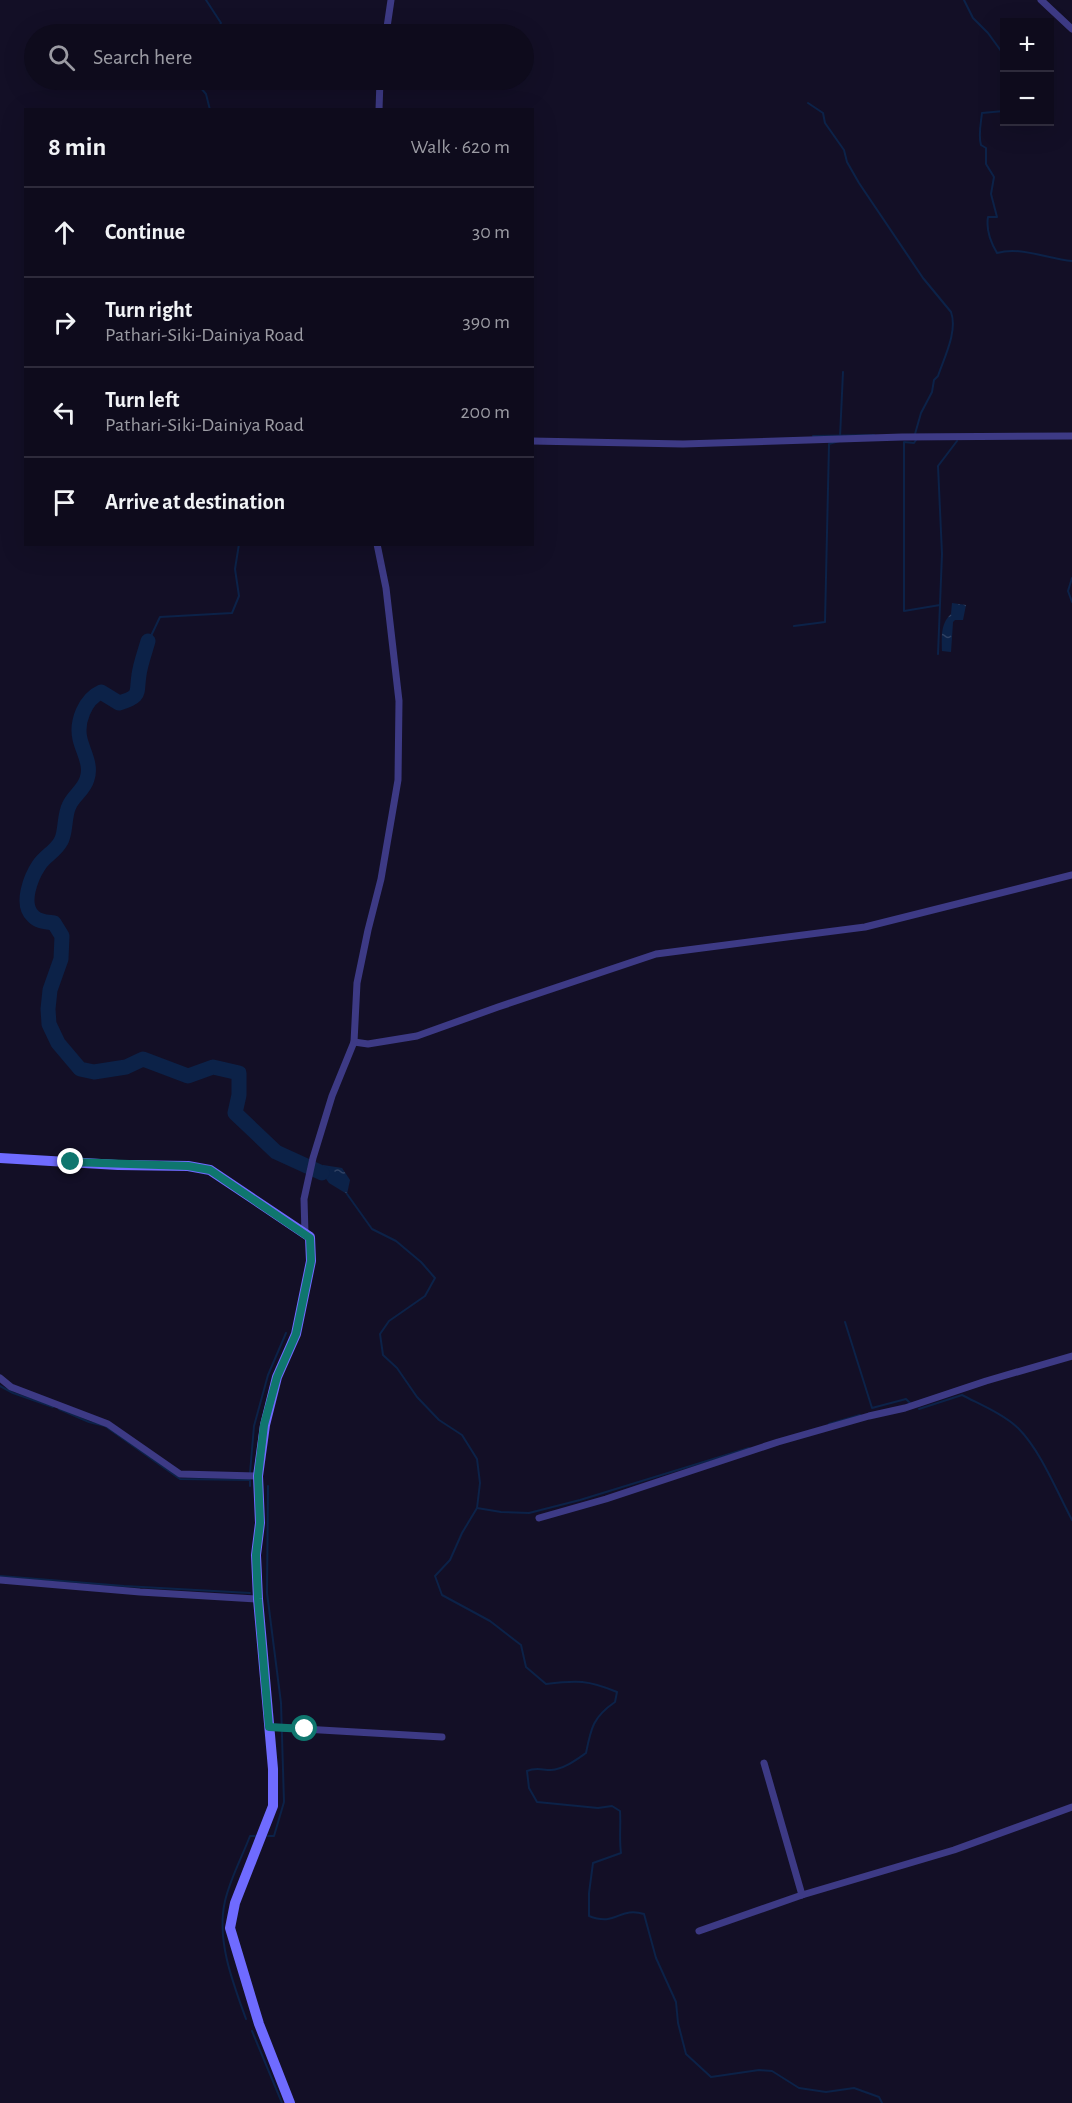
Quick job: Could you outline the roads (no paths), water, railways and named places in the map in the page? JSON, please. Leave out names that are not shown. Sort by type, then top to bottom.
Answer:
[{"type":"main road","points":[[0,1158],[118,1165],[188,1166],[210,1170],[310,1238],[311,1261],[296,1334],[277,1377],[264,1425],[258,1476],[260,1523],[256,1555],[273,1769],[273,1806],[235,1903],[230,1928],[259,2024],[290,2103]]},
{"type":"street","points":[[387,24],[391,0]]},
{"type":"street","points":[[1041,0],[1072,29]]},
{"type":"street","points":[[379,108],[380,90]]},
{"type":"street","points":[[534,441],[683,444],[902,437],[1072,436]]},
{"type":"street","points":[[305,1233],[304,1199],[313,1158],[332,1096],[354,1042],[357,983],[381,879],[399,768],[399,701],[387,597],[376,546]]},
{"type":"street","points":[[354,1042],[368,1044],[417,1036],[656,954],[865,927],[1072,875]]},
{"type":"street","points":[[538,1518],[606,1499],[778,1442],[905,1408],[1072,1356]]},
{"type":"street","points":[[0,1378],[11,1387],[108,1424],[180,1474],[258,1476]]},
{"type":"street","points":[[0,1580],[258,1599]]},
{"type":"street","points":[[269,1727],[442,1737]]},
{"type":"street","points":[[764,1763],[802,1895]]},
{"type":"street","points":[[699,1931],[802,1895],[954,1850],[1072,1807]]},
{"type":"water","points":[[952,603],[966,605],[963,620],[953,622],[951,652],[942,651],[943,627],[951,614]]},
{"type":"water","points":[[323,1165],[342,1168],[350,1180],[347,1194],[329,1183],[322,1173]]},
{"type":"waterway","points":[[206,0],[220,24]]},
{"type":"waterway","points":[[964,0],[973,18],[1000,50]]},
{"type":"waterway","points":[[203,90],[210,108]]},
{"type":"waterway","points":[[808,103],[823,113],[825,123],[844,150],[847,162],[859,183],[923,278],[951,312],[952,336],[938,376],[934,380],[932,392],[921,413],[915,434]]},
{"type":"waterway","points":[[1000,111],[982,113],[980,129],[981,145],[986,148],[986,164],[994,177],[991,194],[997,217],[988,217],[988,231],[993,245],[997,253],[1025,252],[1072,261]]},
{"type":"waterway","points":[[840,437],[843,372]]},
{"type":"waterway","points":[[813,436],[874,435]]},
{"type":"waterway","points":[[916,440],[914,443],[904,442],[904,611],[940,605]]},
{"type":"waterway","points":[[794,626],[825,622],[829,444],[839,441]]},
{"type":"waterway","points":[[938,654],[942,554],[938,466],[957,441]]},
{"type":"waterway","points":[[150,638],[160,617],[232,613],[239,596],[235,569],[239,546]]},
{"type":"waterway","points":[[1072,578],[1068,591],[1072,602]]},
{"type":"waterway","points":[[148,641],[140,667],[135,696],[119,703],[101,692],[86,705],[79,732],[88,764],[87,779],[69,806],[61,841],[39,865],[28,890],[29,911],[40,921],[54,923],[62,936],[61,959],[50,990],[49,1024],[58,1043],[80,1069],[94,1072],[126,1067],[143,1059],[188,1076],[213,1067],[239,1073],[239,1095],[235,1113],[276,1152],[322,1173]]},
{"type":"waterway","points":[[347,1194],[372,1229],[396,1241],[421,1262],[435,1278],[425,1296],[389,1321],[380,1334],[383,1355],[397,1368],[417,1397],[439,1420],[462,1435],[477,1459],[480,1483],[477,1508],[450,1560],[435,1576],[442,1595],[490,1621],[521,1645],[526,1667],[546,1684],[582,1682],[617,1692],[615,1702],[597,1718],[586,1753],[561,1768],[527,1771],[529,1788],[537,1802],[598,1808],[612,1806],[620,1811],[621,1853],[593,1863],[589,1916],[606,1919],[629,1912],[644,1914],[656,1958],[676,2002],[678,2023],[686,2054],[711,2077],[759,2070],[772,2071],[799,2088],[826,2092],[854,2088],[879,2097],[882,2103]]},
{"type":"waterway","points":[[845,1322],[872,1408],[906,1399],[910,1403]]},
{"type":"waterway","points":[[250,1473],[254,1426],[268,1375],[286,1333]]},
{"type":"waterway","points":[[0,1386],[53,1407]]},
{"type":"waterway","points":[[919,1409],[962,1395],[1006,1418],[1018,1428],[1034,1448],[1072,1520]]},
{"type":"waterway","points":[[59,1409],[105,1426],[180,1479],[250,1480],[250,1486]]},
{"type":"waterway","points":[[829,1424],[860,1415]]},
{"type":"waterway","points":[[477,1508],[529,1513],[580,1500],[749,1448]]},
{"type":"waterway","points":[[268,1486],[267,1593],[281,1703],[284,1802],[274,1836],[268,1836]]},
{"type":"waterway","points":[[0,1576],[250,1593]]},
{"type":"waterway","points":[[246,2019],[227,1961],[223,1916],[233,1876],[250,1836],[255,1836]]},
{"type":"waterway","points":[[252,2031],[282,2103]]}]
